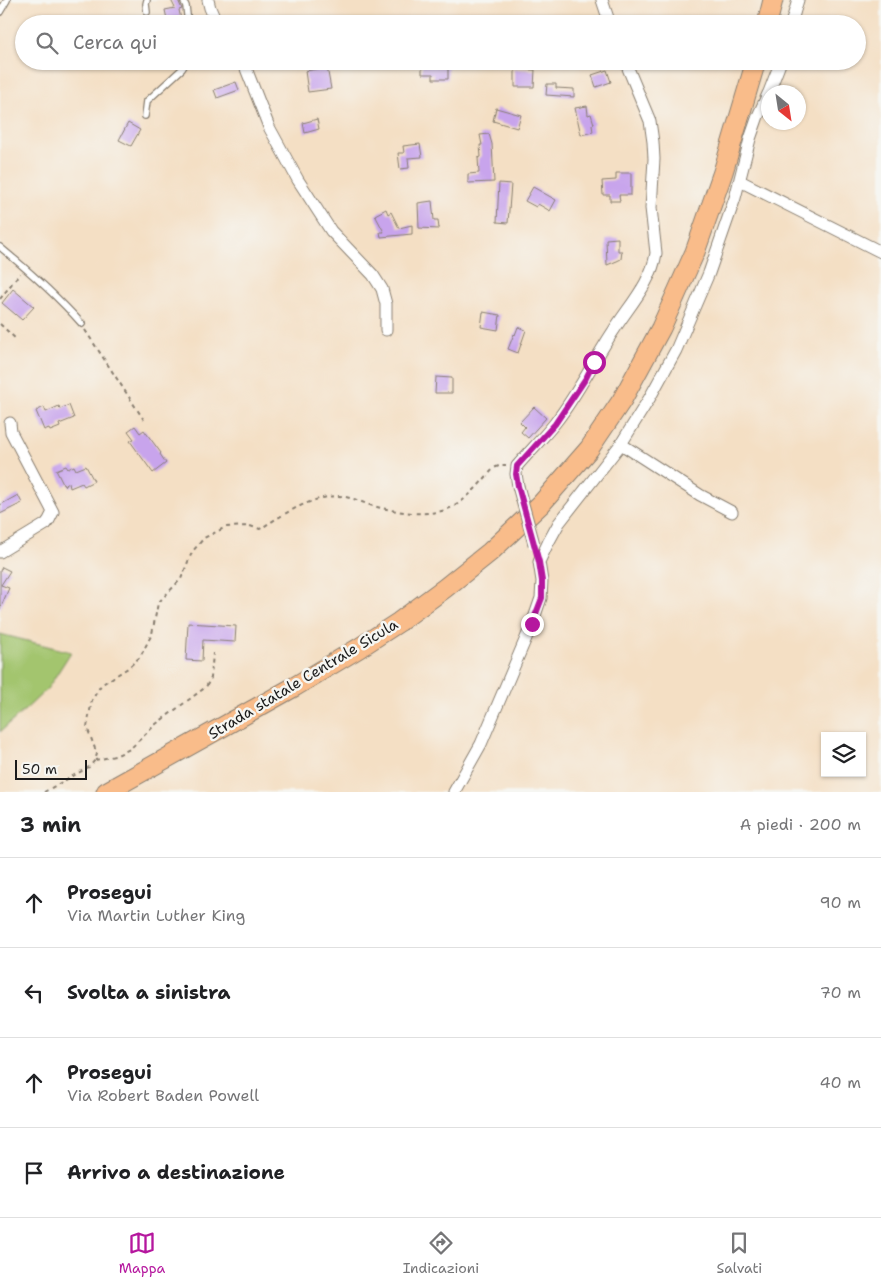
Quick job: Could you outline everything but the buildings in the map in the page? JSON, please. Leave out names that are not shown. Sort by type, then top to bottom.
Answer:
[{"type":"main road","points":[[769,15],[773,0]]},
{"type":"main road","name":"Strada statale Centrale Sicula","points":[[106,792],[294,687],[399,622],[490,552],[542,504],[590,450],[622,400],[661,328],[694,252],[720,181],[753,70]]},
{"type":"street","points":[[208,0],[213,15]]},
{"type":"street","points":[[602,0],[607,15]]},
{"type":"street","points":[[794,15],[798,0]]},
{"type":"street","points":[[246,70],[268,127],[298,180],[331,231],[373,275],[382,289],[386,304],[386,330]]},
{"type":"street","points":[[454,792],[481,744],[542,598],[539,562],[518,486],[517,466],[555,424],[564,411],[614,330],[644,286],[655,261],[656,254],[651,208],[654,159],[653,142],[650,121],[629,70]]},
{"type":"street","points":[[772,85],[778,70]]},
{"type":"street","points":[[539,562],[559,523],[620,444],[649,399],[676,350],[709,272],[735,198],[750,139],[761,110]]},
{"type":"street","points":[[740,181],[881,252]]},
{"type":"street","points":[[0,552],[46,524],[53,512],[11,432],[10,424]]},
{"type":"street","points":[[620,444],[700,495],[732,512]]},
{"type":"lane","points":[[0,12],[7,0]]},
{"type":"lane","points":[[147,0],[147,12]]},
{"type":"lane","points":[[183,0],[187,15]]},
{"type":"lane","points":[[145,116],[147,101],[181,70]]},
{"type":"lane","points":[[0,247],[68,308],[82,324]]},
{"type":"path","points":[[0,299],[24,268]]},
{"type":"path","points":[[0,324],[17,340]]},
{"type":"path","points":[[82,324],[144,420]]},
{"type":"path","points":[[44,792],[89,767],[95,760],[97,754],[87,728],[92,700],[101,685],[128,668],[140,657],[152,634],[158,603],[182,579],[192,552],[204,538],[226,527],[250,526],[260,529],[285,514],[313,501],[330,496],[340,496],[376,507],[429,514],[450,508],[460,502],[494,468],[501,465],[517,466]]},
{"type":"path","points":[[95,760],[115,756],[130,749],[156,724],[206,687],[211,678],[213,652]]},
{"type":"green space","points":[[0,634],[71,652],[48,688],[0,732]]},
{"type":"route","points":[[532,624],[542,598],[542,581],[539,562],[518,486],[517,466],[555,424],[586,378],[594,362]]}]
